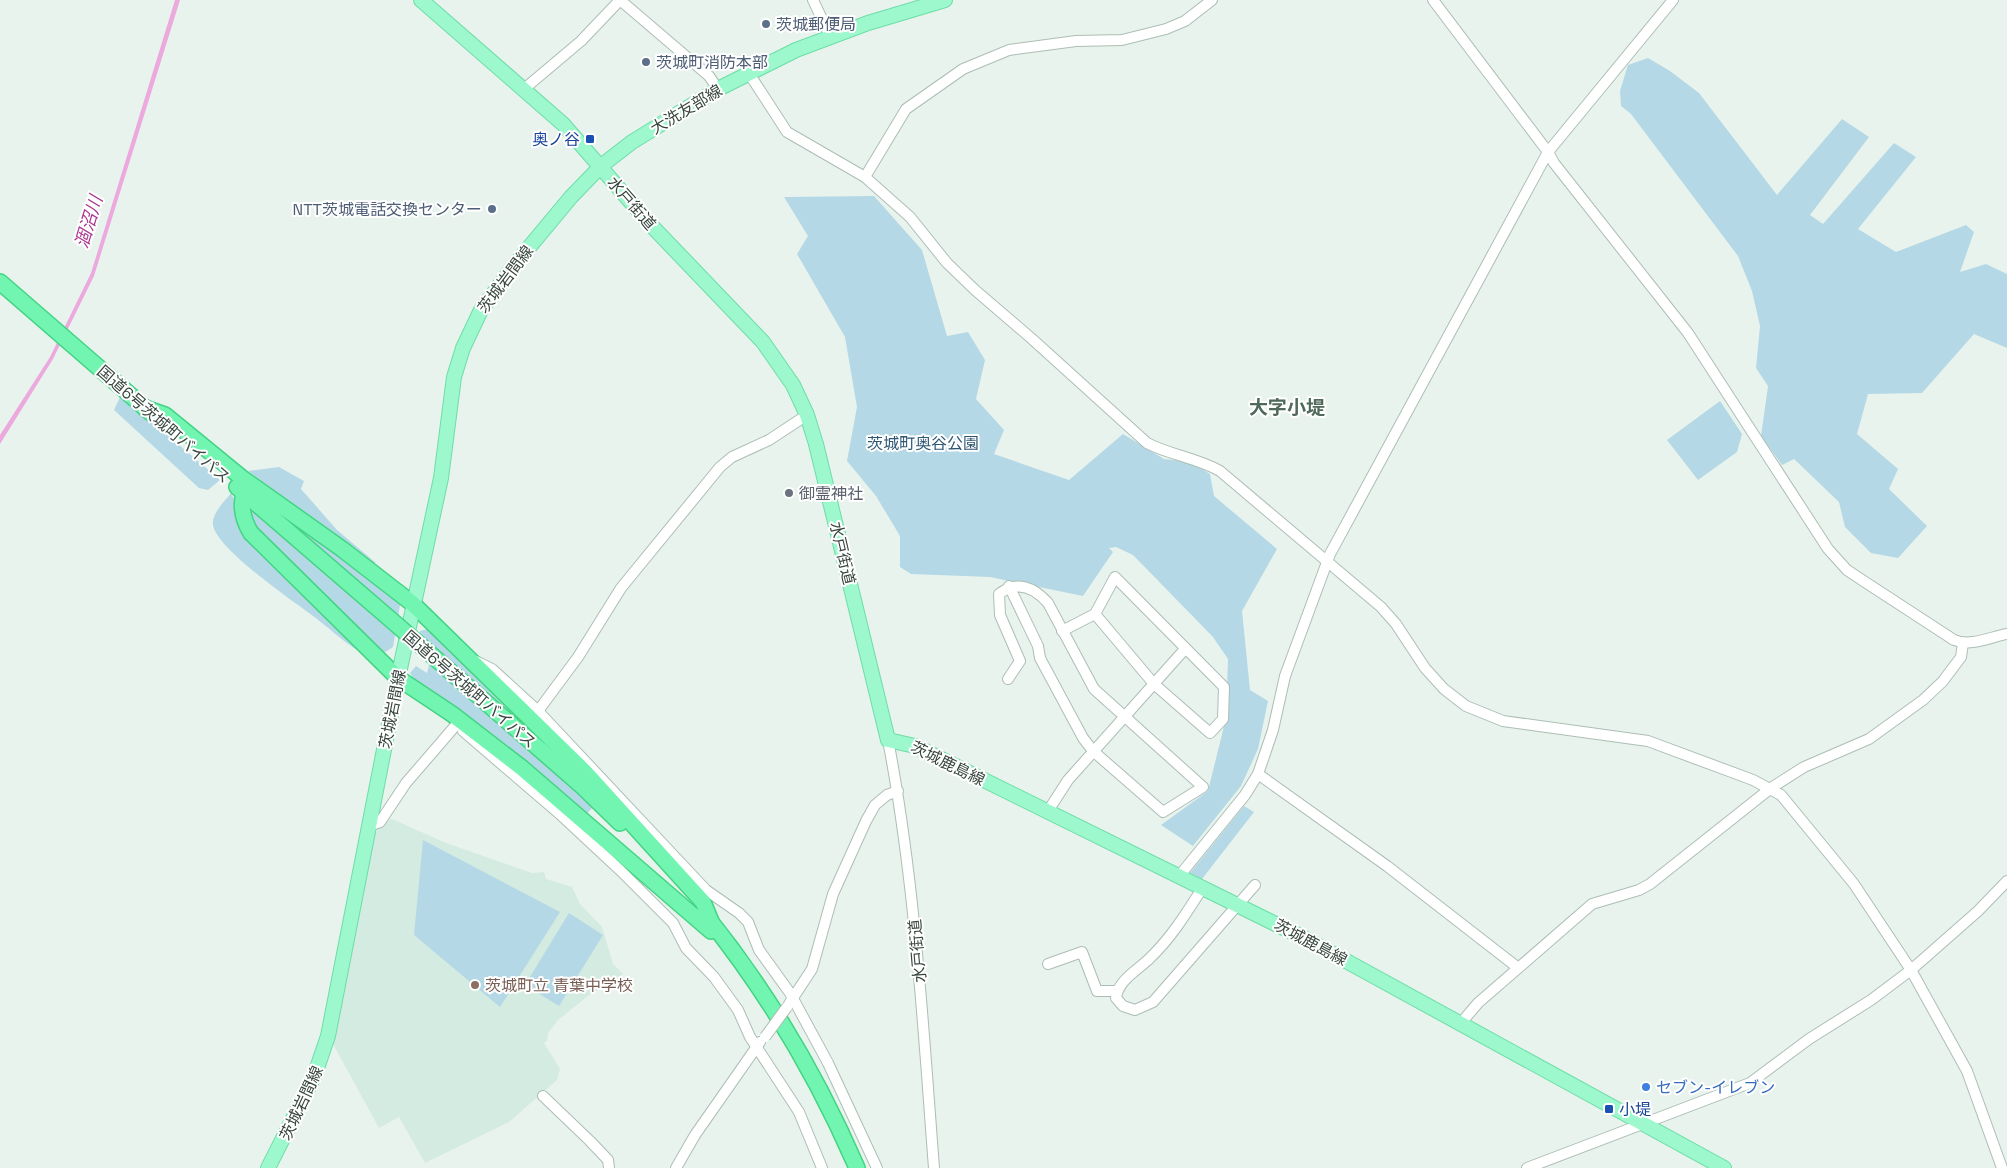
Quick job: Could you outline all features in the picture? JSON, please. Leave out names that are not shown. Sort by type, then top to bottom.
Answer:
[{"type":"highway","name":"国道6号茨城町バイパス","points":[[0,282],[145,408],[240,485],[583,787],[660,863],[734,953],[790,1035],[822,1092],[857,1168]]},
{"type":"highway","points":[[240,485],[342,549],[413,604],[586,772],[703,902],[712,924]]},
{"type":"highway","points":[[240,485],[243,516],[251,533],[398,678],[522,768],[734,953]]},
{"type":"main road","name":"水戸街道","points":[[421,0],[563,124],[649,224],[763,342],[784,371],[807,414],[824,473],[888,740]]},
{"type":"main road","name":"大洗友部線","points":[[601,166],[632,142],[748,72],[830,36],[944,0]]},
{"type":"main road","name":"茨城岩間線","points":[[268,1168],[280,1148],[322,1057],[440,478],[454,377],[468,335],[480,310],[499,284],[571,198],[601,166]]},
{"type":"main road","name":"茨城鹿島線","points":[[888,740],[915,746],[1239,904],[1645,1123],[1724,1168]]},
{"type":"street","points":[[524,89],[582,41],[620,0],[708,76],[718,89]]},
{"type":"street","points":[[813,0],[830,36]]},
{"type":"street","points":[[865,177],[906,109],[963,69],[1009,50],[1076,41],[1122,40],[1166,29],[1185,21],[1212,0]]},
{"type":"street","points":[[1433,0],[1548,152],[1554,163],[1698,348],[1828,549],[1847,570],[1963,643],[2007,634]]},
{"type":"street","points":[[1180,875],[1245,795],[1258,774],[1270,744],[1285,676],[1326,562],[1548,152],[1673,0]]},
{"type":"street","points":[[748,72],[787,132],[865,177],[910,217],[947,262],[975,290],[1031,338],[1138,436],[1159,450],[1200,461],[1220,471],[1381,607],[1396,624],[1425,668],[1444,689],[1479,713],[1503,721],[1648,741],[1771,788],[1781,795],[1839,864],[1911,970],[1967,1071],[2002,1168]]},
{"type":"street","points":[[538,711],[578,657],[621,588],[720,467],[732,456],[769,440],[798,418],[807,414]]},
{"type":"street","points":[[1062,631],[1095,614],[1115,577],[1224,687],[1223,719],[1210,733],[1154,684],[1095,614]]},
{"type":"street","points":[[1008,679],[1020,661],[1000,615],[999,594],[1009,586],[1018,585],[1040,595],[1048,603],[1089,683],[1123,717],[1204,787],[1163,812],[1093,751],[1073,724],[1009,586]]},
{"type":"street","points":[[1461,1023],[1478,1003],[1517,967],[1592,904],[1639,890],[1650,884],[1771,788],[1804,767],[1870,739],[1933,692],[1961,657],[1963,643]]},
{"type":"street","points":[[1048,812],[1068,780],[1185,649]]},
{"type":"street","points":[[468,659],[492,669],[538,711],[706,890],[740,913],[748,922],[759,950],[828,1063],[877,1168]]},
{"type":"street","points":[[369,826],[380,822],[406,783],[454,720],[621,871],[673,923],[686,948],[714,977],[733,1003],[756,1046],[799,1112],[822,1168]]},
{"type":"street","name":"水戸街道","points":[[888,740],[898,791],[915,918],[934,1168]]},
{"type":"street","points":[[1258,774],[1387,866],[1517,967]]},
{"type":"street","points":[[676,1168],[695,1135],[756,1046],[790,1003],[812,969],[833,894],[866,821],[875,805],[887,795],[898,791]]},
{"type":"street","points":[[1527,1168],[1750,1083],[1809,1039],[1871,1000],[1911,970],[1978,911],[2007,881]]},
{"type":"street","points":[[1203,887],[1181,922],[1165,942],[1120,985],[1117,991],[1118,1001],[1129,1009],[1142,1008],[1152,1002],[1255,885]]},
{"type":"street","points":[[1048,964],[1082,952],[1096,991],[1117,991]]},
{"type":"street","points":[[542,1096],[590,1140],[608,1160],[609,1168]]},
{"type":"shaded area","points":[[175,0],[180,0],[94,276],[53,359],[0,444],[0,435],[50,357],[91,273]]},
{"type":"shaded area","name":"茨城町立 青葉中学校","points":[[392,819],[446,843],[532,873],[544,872],[546,879],[572,887],[580,904],[602,927],[613,964],[623,974],[588,996],[558,1020],[548,1033],[547,1041],[544,1043],[560,1069],[557,1080],[509,1122],[425,1163],[399,1117],[379,1128],[333,1044],[374,836],[384,821]]},
{"type":"green space","points":[[1648,58],[1670,71],[1699,93],[1777,195],[1842,119],[1869,137],[1810,215],[1823,224],[1894,143],[1916,157],[1858,229],[1896,252],[1966,225],[1974,232],[1960,272],[1986,264],[2007,274],[2007,348],[1974,334],[1922,393],[1868,394],[1857,434],[1898,469],[1889,489],[1927,526],[1898,558],[1871,553],[1845,527],[1839,502],[1794,459],[1782,465],[1761,436],[1768,386],[1756,368],[1760,326],[1752,291],[1738,256],[1631,114],[1621,106],[1620,91],[1628,65]]},
{"type":"green space","name":"茨城町奥谷公園","points":[[874,196],[922,250],[947,336],[968,332],[985,360],[976,399],[1004,430],[994,454],[1069,480],[1123,434],[1164,459],[1190,462],[1210,474],[1214,496],[1277,549],[1242,611],[1250,690],[1268,701],[1258,749],[1241,786],[1193,846],[1161,825],[1208,791],[1226,718],[1228,659],[1213,637],[1133,555],[1116,547],[1109,548],[1113,552],[1083,596],[990,577],[911,574],[900,567],[900,536],[876,496],[847,461],[857,407],[845,337],[797,254],[808,236],[784,197]]},
{"type":"green space","points":[[121,395],[220,480],[208,490],[199,488],[114,410]]},
{"type":"green space","points":[[1720,401],[1742,434],[1737,452],[1698,480],[1667,440]]},
{"type":"green space","points":[[279,467],[304,481],[301,489],[337,530],[376,563],[373,563],[248,471]]},
{"type":"green space","points":[[231,493],[237,506],[367,655],[347,643],[276,589],[242,562],[228,548],[218,536],[213,521],[219,508]]},
{"type":"green space","points":[[257,495],[401,598],[398,618]]},
{"type":"green space","points":[[246,500],[396,630],[393,647],[382,654],[252,528]]},
{"type":"green space","points":[[432,628],[605,797],[419,636],[420,631]]},
{"type":"green space","points":[[430,661],[593,807],[585,816],[416,682],[410,673],[416,666],[427,673]]},
{"type":"green space","points":[[1244,806],[1254,812],[1202,879],[1190,873]]},
{"type":"green space","points":[[423,840],[560,912],[500,1007],[414,935]]},
{"type":"green space","points":[[569,913],[603,935],[559,1006],[525,985]]},
{"type":"place","name":"茨城郵便局","points":[[766,24]]},
{"type":"place","name":"茨城町消防本部","points":[[646,62]]},
{"type":"place","name":"奥ノ谷","points":[[590,139]]},
{"type":"place","name":"NTT茨城電話交換センター","points":[[492,209]]},
{"type":"place","name":"御霊神社","points":[[789,493]]},
{"type":"place","name":"茨城町立 青葉中学校","points":[[475,985]]},
{"type":"place","name":"セブン-イレブン","points":[[1646,1087]]},
{"type":"place","name":"小堤","points":[[1609,1109]]},
{"type":"district","name":"大字小堤","points":[[1287,407]]},
{"type":"water label","name":"涸沼川","points":[[89,222]]}]
